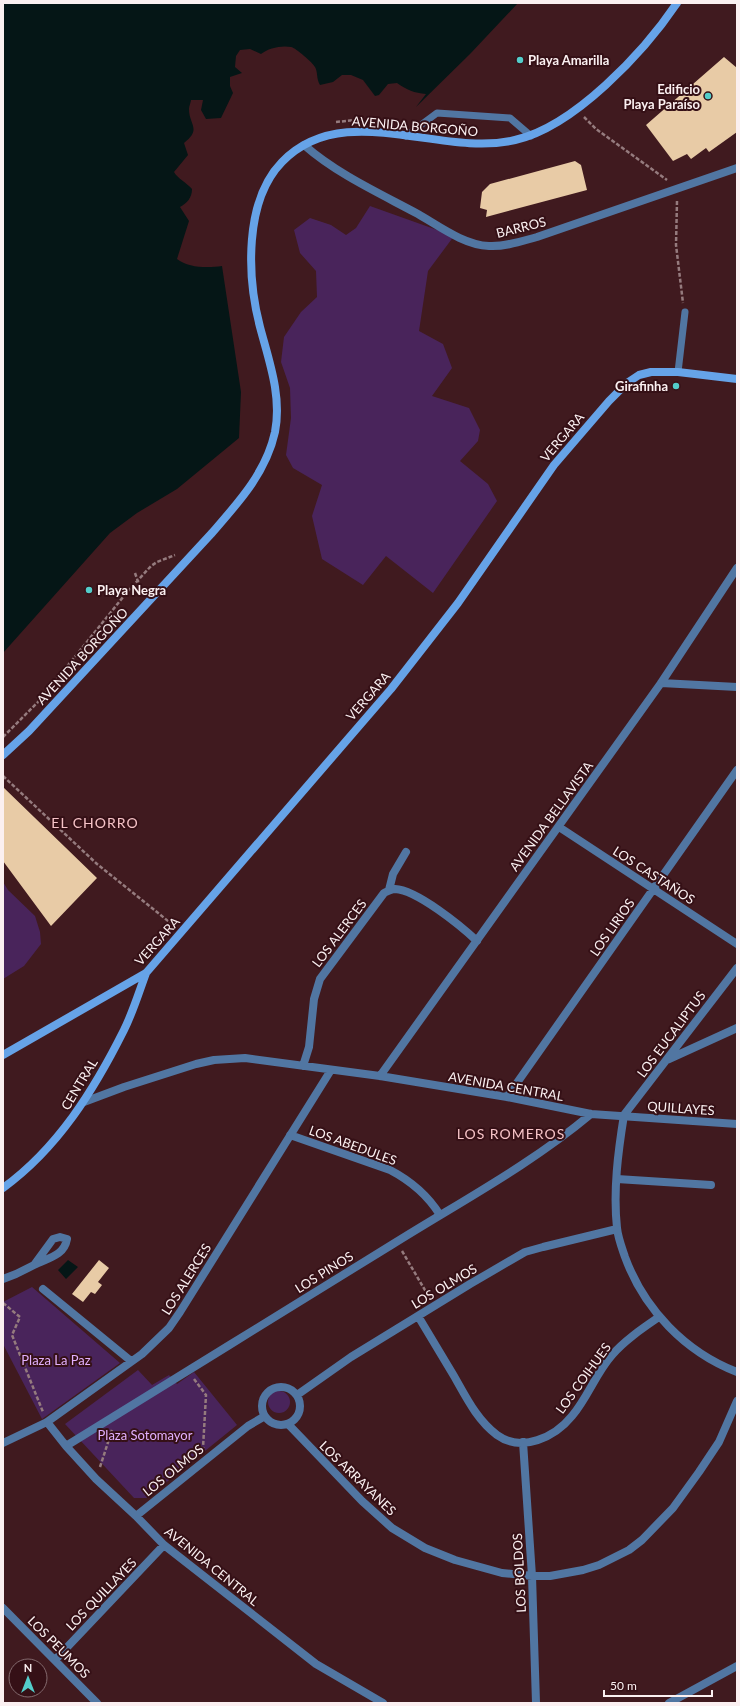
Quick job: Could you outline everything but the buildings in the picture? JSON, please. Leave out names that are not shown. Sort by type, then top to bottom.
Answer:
[{"type":"street","name":"AVENIDA BORGOÑO","points":[[3,755],[29,732],[146,605],[240,500],[261,469],[271,446],[277,416],[277,400],[267,347],[259,321],[252,286],[252,240],[255,218],[265,187],[281,163],[304,144],[317,138],[341,132],[370,132],[433,140],[488,144],[514,141],[531,136],[547,129],[577,109],[608,84],[640,50],[677,3]]},
{"type":"street","name":"BARROS","points":[[304,144],[315,155],[369,188],[464,240],[490,246],[507,245],[537,236],[677,187],[737,168]]},
{"type":"street","name":"VERGARA","points":[[3,1055],[146,973],[391,689],[458,603],[550,471],[579,434],[609,401],[633,378],[651,372],[678,372],[737,379]]},
{"type":"street","name":"AVENIDA BELLAVISTA","points":[[380,1076],[661,683],[737,568]]},
{"type":"street","points":[[661,683],[737,687]]},
{"type":"street","name":"LOS LIRIOS","points":[[507,1097],[737,770]]},
{"type":"street","name":"LOS CASTAÑOS","points":[[559,827],[737,944]]},
{"type":"street","name":"LOS ALERCES","points":[[303,1066],[309,1047],[314,999],[320,979],[384,893],[389,890],[393,874],[406,852]]},
{"type":"street","points":[[389,890],[395,889],[413,894],[460,924],[477,940]]},
{"type":"street","name":"LOS EUCALIPTUS","points":[[624,1115],[737,968]]},
{"type":"street","name":"CENTRAL","points":[[3,1188],[49,1148],[84,1102],[124,1029],[146,973]]},
{"type":"street","points":[[667,1060],[737,1028]]},
{"type":"street","name":"AVENIDA CENTRAL","points":[[84,1102],[124,1087],[196,1064],[229,1058],[260,1059],[380,1076],[507,1097],[591,1114],[624,1115]]},
{"type":"street","name":"LOS ALERCES","points":[[3,1444],[47,1422],[156,1341],[180,1312],[331,1070]]},
{"type":"street","name":"LOS PINOS","points":[[66,1446],[521,1166],[563,1138],[591,1114]]},
{"type":"street","points":[[624,1115],[620,1137],[617,1179],[617,1229],[628,1267],[647,1301],[659,1317],[696,1350],[737,1372]]},
{"type":"street","name":"QUILLAYES","points":[[624,1115],[737,1124]]},
{"type":"street","name":"LOS ABEDULES","points":[[290,1135],[390,1170],[401,1176],[422,1192],[440,1215]]},
{"type":"street","points":[[617,1179],[711,1185]]},
{"type":"street","name":"LOS OLMOS","points":[[298,1395],[351,1357],[525,1252],[543,1246],[617,1229]]},
{"type":"street","points":[[3,1279],[34,1265]]},
{"type":"street","points":[[43,1289],[131,1361]]},
{"type":"street","name":"LOS COIHUES","points":[[418,1316],[479,1418],[497,1435],[511,1441],[523,1442],[532,1442],[550,1435],[572,1417],[589,1393],[612,1355],[640,1330],[659,1317]]},
{"type":"street","points":[[282,1386],[293,1390],[298,1395],[300,1400],[300,1412],[297,1417],[288,1424],[275,1424],[265,1416],[262,1411],[263,1398],[270,1389],[282,1386]]},
{"type":"street","name":"LOS ARRAYANES","points":[[288,1424],[362,1501],[392,1528],[425,1548],[455,1560],[502,1573],[550,1576],[583,1570],[614,1558],[642,1540],[673,1508],[699,1472],[719,1442],[737,1401]]},
{"type":"street","name":"LOS OLMOS","points":[[136,1516],[248,1426],[265,1416]]},
{"type":"street","name":"AVENIDA CENTRAL","points":[[47,1422],[66,1446],[96,1479],[136,1516],[164,1545],[316,1664],[383,1703]]},
{"type":"street","name":"LOS BOLDOS","points":[[523,1442],[532,1576],[536,1703]]},
{"type":"street","name":"LOS QUILLAYES","points":[[55,1660],[164,1545]]},
{"type":"street","name":"LOS PEUMOS","points":[[3,1608],[97,1703]]},
{"type":"street","points":[[669,1703],[737,1666]]},
{"type":"lane","points":[[406,136],[437,113],[510,118],[531,136]]},
{"type":"lane","points":[[678,372],[685,312]]},
{"type":"path","points":[[577,109],[596,129],[677,187],[676,245],[685,312]]},
{"type":"path","points":[[332,122],[347,120],[370,120]]},
{"type":"path","points":[[3,737],[40,700],[138,580],[157,562],[173,557],[177,553]]},
{"type":"path","points":[[135,573],[146,605]]},
{"type":"path","points":[[3,776],[97,864],[181,932]]},
{"type":"path","points":[[397,1241],[435,1306]]},
{"type":"path","points":[[3,1303],[20,1317],[12,1335],[47,1422]]},
{"type":"path","points":[[188,1370],[206,1395],[202,1463]]},
{"type":"path","points":[[188,1383],[194,1379]]},
{"type":"path","points":[[96,1479],[112,1430],[118,1426]]},
{"type":"green space","points":[[370,206],[454,236],[428,271],[419,331],[443,344],[452,368],[432,396],[469,408],[480,430],[478,441],[460,461],[488,484],[497,501],[433,593],[386,556],[363,585],[322,559],[312,516],[322,485],[293,468],[286,455],[291,418],[290,388],[281,362],[284,337],[301,312],[317,297],[316,271],[300,253],[294,230],[310,218],[331,225],[346,235],[356,228]]},
{"type":"green space","points":[[3,882],[8,890],[35,916],[40,932],[41,944],[24,966],[3,979]]},
{"type":"green space","name":"Plaza La Paz","points":[[32,1287],[120,1363],[42,1419],[3,1344],[3,1302]]},
{"type":"green space","name":"Plaza Sotomayor","points":[[138,1370],[152,1385],[169,1375],[177,1384],[194,1372],[237,1425],[147,1498],[134,1498],[65,1424]]},
{"type":"green space","points":[[279,1391],[287,1394],[290,1402],[287,1410],[279,1413],[271,1410],[268,1402],[271,1394]]},
{"type":"shaded area","points":[[3,3],[518,3],[470,54],[416,107],[426,94],[411,91],[397,83],[388,84],[379,95],[375,96],[363,80],[351,75],[342,75],[333,82],[320,85],[314,65],[297,50],[287,46],[271,49],[261,54],[250,49],[240,50],[236,56],[235,67],[242,73],[230,77],[230,86],[233,93],[221,118],[206,119],[201,110],[203,100],[191,100],[189,109],[193,130],[192,134],[184,143],[188,155],[174,172],[192,189],[189,200],[180,207],[189,221],[177,259],[192,266],[222,266],[241,392],[239,438],[177,489],[137,513],[110,533],[3,653]]},
{"type":"shaded area","points":[[68,1260],[78,1267],[66,1279],[58,1270]]},
{"type":"place","name":"Playa Amarilla","points":[[520,60]]},
{"type":"place","name":"Edificio Playa Paraíso","points":[[708,96]]},
{"type":"place","name":"Girafinha","points":[[676,386]]},
{"type":"place","name":"Playa Negra","points":[[89,590]]},
{"type":"district","name":"EL CHORRO","points":[[95,822]]},
{"type":"district","name":"LOS ROMEROS","points":[[511,1133]]}]
